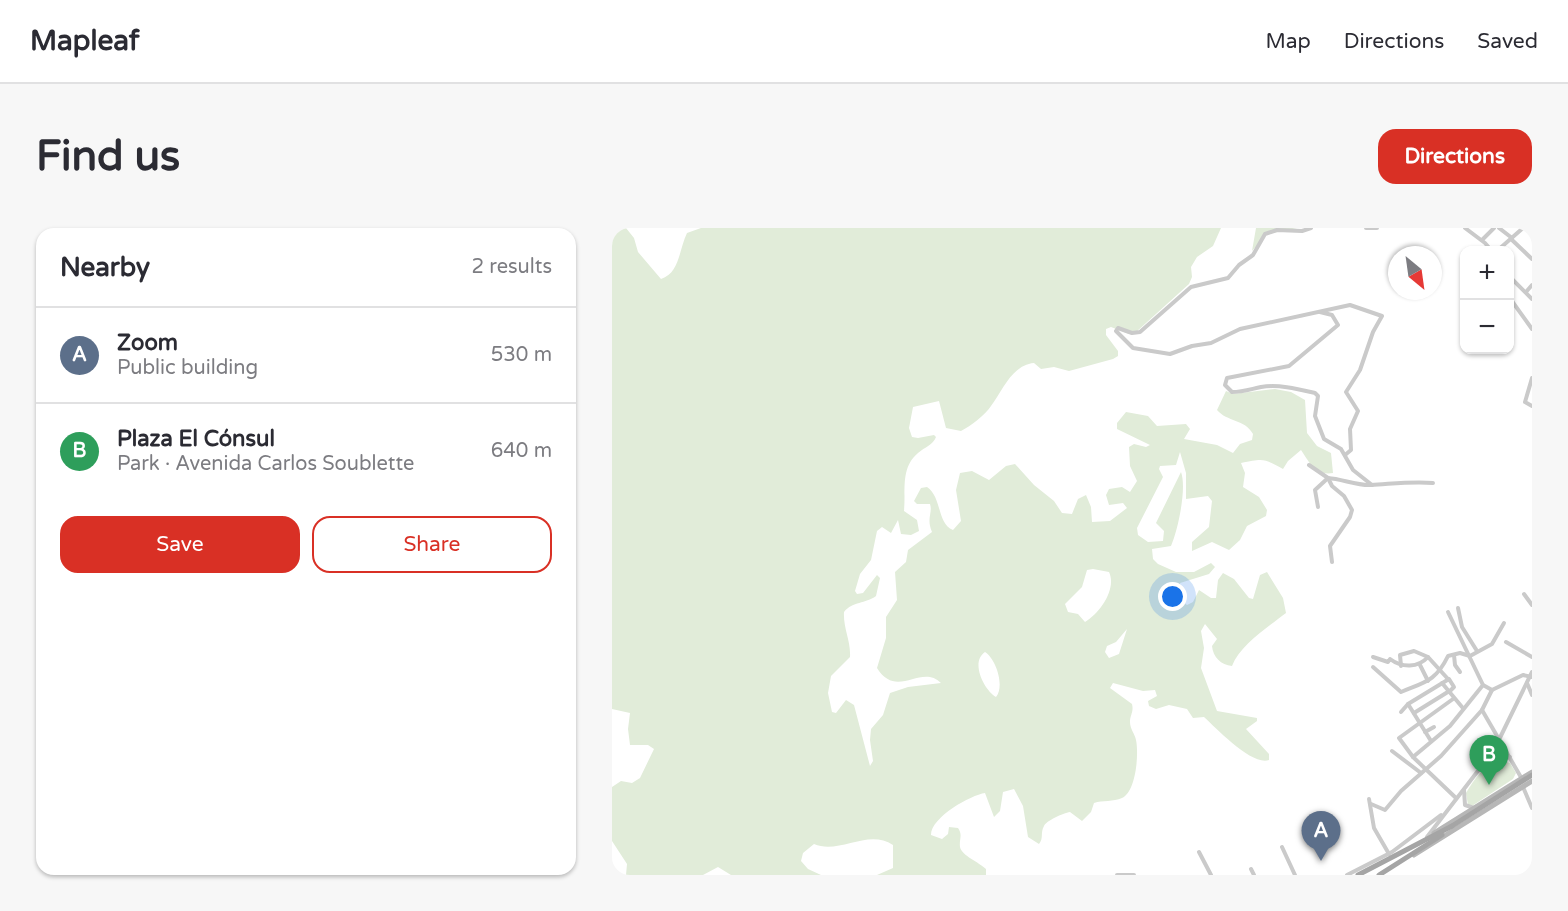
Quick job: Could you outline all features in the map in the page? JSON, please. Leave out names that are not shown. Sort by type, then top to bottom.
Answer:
[{"type":"main road","points":[[1358,875],[1421,844],[1532,776]]},
{"type":"main road","points":[[1379,875],[1406,860],[1532,776]]},
{"type":"street","points":[[1311,228],[1270,231],[1261,238],[1253,255],[1239,265],[1228,278],[1191,286],[1140,332],[1132,333],[1118,328],[1116,331],[1128,344],[1141,351],[1170,354],[1191,346],[1210,343],[1240,329],[1258,327],[1350,305],[1382,316],[1373,332],[1360,370],[1347,389],[1347,394],[1358,411],[1350,429],[1351,450],[1345,455]]},
{"type":"street","points":[[1366,228],[1377,228]]},
{"type":"street","points":[[1465,228],[1487,246]]},
{"type":"street","points":[[1482,240],[1494,228]]},
{"type":"street","points":[[1499,228],[1532,259]]},
{"type":"street","points":[[1502,246],[1523,228]]},
{"type":"street","points":[[1514,281],[1532,299]]},
{"type":"street","points":[[1526,292],[1532,285]]},
{"type":"street","points":[[1511,300],[1531,327]]},
{"type":"street","points":[[1307,314],[1324,312],[1332,315],[1338,325],[1289,366],[1227,378],[1225,385],[1232,392],[1243,392],[1261,387],[1284,387],[1315,393],[1318,396],[1315,416],[1324,439],[1345,455],[1353,470],[1372,485]]},
{"type":"street","points":[[1532,378],[1526,402],[1532,406]]},
{"type":"street","points":[[1309,465],[1328,478],[1372,485],[1383,482],[1393,485],[1433,483]]},
{"type":"street","points":[[1318,507],[1315,490],[1328,478]]},
{"type":"street","points":[[1328,478],[1332,486],[1344,496],[1352,510],[1350,517],[1330,546],[1332,562]]},
{"type":"street","points":[[1524,594],[1532,605]]},
{"type":"street","points":[[1458,608],[1462,627],[1477,651]]},
{"type":"street","points":[[1448,612],[1470,656],[1469,660],[1483,685],[1492,690]]},
{"type":"street","points":[[1374,667],[1401,692],[1428,681],[1441,671],[1448,656],[1470,656],[1492,644],[1504,623]]},
{"type":"street","points":[[1506,642],[1532,657]]},
{"type":"street","points":[[1401,666],[1402,654],[1414,651],[1428,657],[1454,687],[1414,713]]},
{"type":"street","points":[[1454,655],[1455,665],[1460,672]]},
{"type":"street","points":[[1373,657],[1388,662],[1390,659],[1401,666],[1419,665],[1428,657]]},
{"type":"street","points":[[1419,665],[1428,681]]},
{"type":"street","points":[[1421,844],[1483,765],[1499,740],[1532,672]]},
{"type":"street","points":[[1389,854],[1374,828],[1370,802],[1385,810],[1421,773],[1427,771],[1482,710],[1492,690],[1523,675],[1529,680],[1532,695]]},
{"type":"street","points":[[1401,712],[1408,704],[1448,680]]},
{"type":"street","points":[[1442,683],[1462,707]]},
{"type":"street","points":[[1413,757],[1450,726],[1462,707],[1483,685]]},
{"type":"street","points":[[1453,699],[1399,738],[1413,757],[1456,798]]},
{"type":"street","points":[[1408,704],[1431,741]]},
{"type":"street","points":[[1482,710],[1521,778],[1532,807]]},
{"type":"street","points":[[1425,732],[1434,727]]},
{"type":"street","points":[[1392,751],[1421,773]]},
{"type":"street","points":[[1483,765],[1493,759],[1510,757]]},
{"type":"street","points":[[1427,837],[1521,778],[1532,776]]},
{"type":"street","points":[[1406,860],[1523,787],[1532,776]]},
{"type":"street","points":[[1464,788],[1465,805],[1475,808]]},
{"type":"street","points":[[1347,875],[1389,854],[1446,811]]},
{"type":"street","points":[[1282,847],[1295,875]]},
{"type":"street","points":[[1199,852],[1211,875]]},
{"type":"street","points":[[1251,869],[1254,875]]},
{"type":"street","points":[[1117,875],[1134,875]]},
{"type":"green space","points":[[612,228],[626,228],[634,238],[638,252],[661,279],[672,272],[687,233],[701,228],[1221,228],[1213,246],[1197,257],[1191,267],[1192,277],[1189,284],[1135,333],[1129,334],[1111,327],[1106,329],[1106,335],[1118,351],[1118,356],[1113,359],[1069,371],[1054,367],[1041,369],[1034,363],[1026,365],[1014,373],[985,413],[961,431],[946,428],[939,401],[913,407],[909,428],[912,437],[934,435],[936,437],[912,459],[906,473],[904,511],[917,520],[919,531],[911,535],[901,534],[898,520],[891,533],[882,527],[877,531],[871,560],[860,574],[855,591],[857,594],[863,593],[877,575],[880,578],[876,596],[851,606],[844,612],[850,657],[831,676],[828,693],[832,712],[836,713],[846,700],[854,705],[870,766],[873,761],[871,729],[883,715],[890,693],[908,687],[941,683],[933,678],[925,677],[901,682],[893,681],[885,677],[877,668],[886,638],[886,617],[897,600],[895,572],[906,562],[908,550],[932,532],[930,504],[917,504],[914,501],[921,488],[927,487],[932,491],[944,522],[953,530],[961,521],[956,490],[960,473],[972,471],[989,480],[1006,466],[1015,464],[1034,485],[1054,501],[1062,513],[1072,514],[1078,499],[1086,495],[1091,507],[1092,522],[1110,521],[1127,508],[1123,503],[1109,505],[1106,495],[1109,489],[1122,487],[1130,492],[1137,481],[1130,466],[1129,447],[1134,444],[1146,447],[1150,445],[1117,429],[1117,423],[1126,412],[1148,416],[1157,426],[1186,424],[1190,429],[1184,439],[1217,445],[1233,453],[1240,444],[1252,440],[1253,434],[1241,423],[1226,417],[1217,410],[1226,391],[1233,394],[1275,389],[1291,392],[1305,400],[1307,433],[1317,446],[1331,453],[1333,473],[1317,470],[1301,450],[1288,461],[1283,469],[1264,460],[1241,463],[1245,473],[1243,487],[1259,497],[1267,510],[1266,516],[1247,526],[1240,540],[1229,550],[1212,542],[1192,551],[1192,542],[1209,527],[1212,501],[1208,496],[1186,499],[1186,473],[1180,452],[1176,465],[1160,466],[1163,477],[1137,528],[1138,535],[1148,542],[1163,541],[1164,531],[1156,523],[1181,472],[1182,498],[1174,539],[1171,546],[1152,549],[1153,559],[1158,564],[1176,572],[1194,572],[1211,563],[1215,567],[1209,574],[1180,583],[1183,602],[1187,605],[1193,602],[1199,590],[1211,598],[1216,598],[1218,580],[1223,573],[1234,579],[1249,598],[1253,599],[1260,575],[1267,572],[1283,598],[1286,613],[1248,644],[1232,666],[1224,664],[1216,657],[1212,646],[1217,639],[1205,624],[1201,631],[1204,648],[1201,668],[1217,711],[1257,718],[1257,721],[1246,729],[1269,754],[1269,760],[1254,758],[1244,752],[1204,717],[1193,718],[1187,709],[1169,705],[1156,709],[1149,706],[1148,701],[1157,696],[1155,690],[1143,691],[1113,683],[1110,688],[1132,704],[1130,722],[1136,740],[1137,763],[1131,788],[1122,798],[1094,803],[1091,812],[1082,821],[1070,812],[1051,820],[1044,826],[1039,844],[1028,837],[1023,806],[1014,789],[1003,792],[1000,811],[994,817],[985,793],[962,802],[937,821],[931,835],[942,839],[948,834],[949,827],[958,828],[961,850],[986,869],[986,875],[877,875],[893,868],[893,845],[874,839],[824,847],[814,844],[803,853],[801,861],[808,869],[821,875],[731,875],[718,867],[703,875],[626,875],[627,864],[612,841],[612,787],[621,781],[632,783],[640,778],[654,749],[648,745],[630,745],[628,729],[630,713],[612,709]],"holes":[[[1087,570],[1109,572],[1111,586],[1101,607],[1085,622],[1078,614],[1068,612],[1065,604],[1082,587]],[[1127,629],[1119,654],[1109,658],[1105,652],[1107,646],[1116,642]],[[985,652],[996,666],[1000,686],[996,697],[980,676],[981,657]]]},
{"type":"green space","points":[[1256,228],[1297,228],[1267,234],[1252,251]]},
{"type":"green space","points":[[1503,761],[1510,763],[1516,773],[1513,779],[1472,806],[1468,805],[1466,793],[1477,777],[1486,768]]},
{"type":"place","name":"Plaza El Cónsul","points":[[1489,785]]},
{"type":"place","name":"Zoom","points":[[1321,861]]}]
